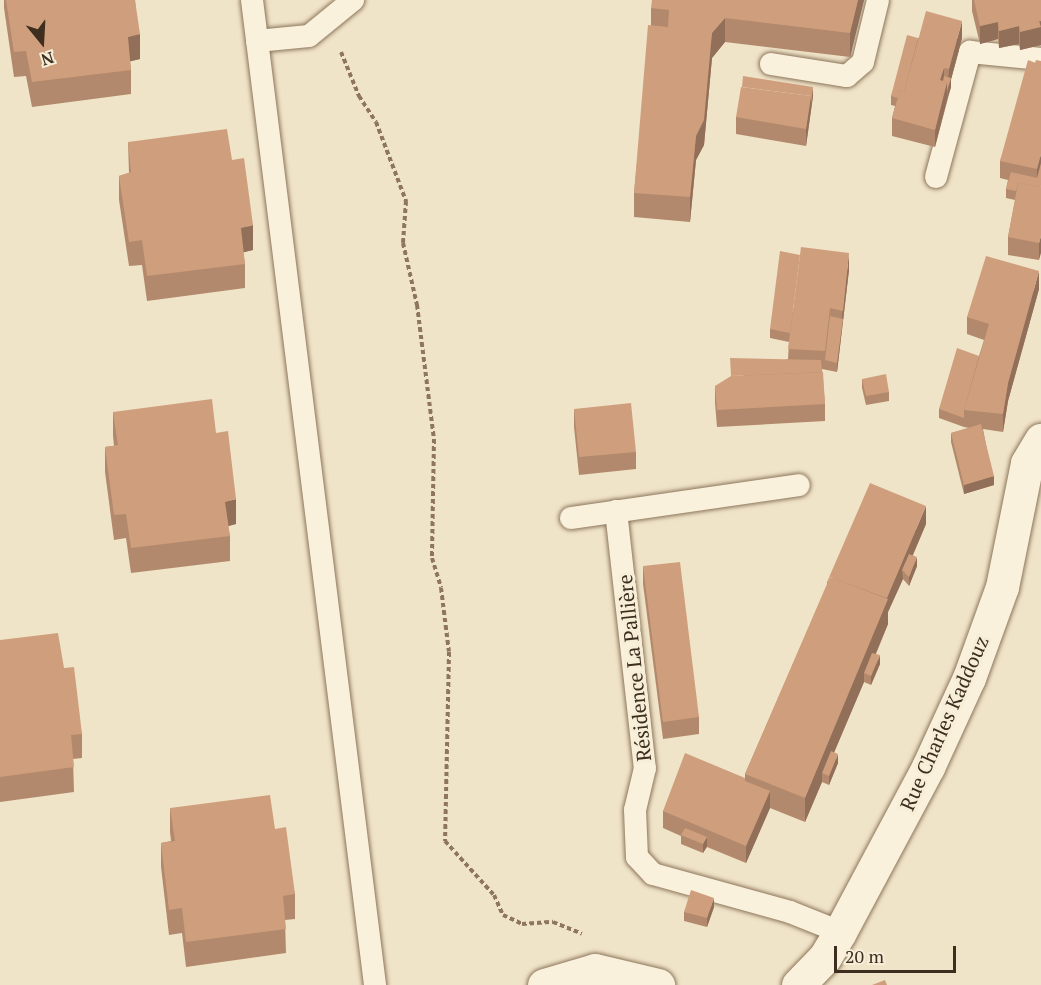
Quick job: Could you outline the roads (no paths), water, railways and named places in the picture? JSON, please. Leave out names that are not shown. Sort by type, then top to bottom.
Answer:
[{"type":"street","name":"Rue Charles Kaddouz","points":[[798,985],[825,957],[840,932],[928,767],[969,678],[1002,587],[1027,463],[1041,440]]},
{"type":"street","points":[[544,985],[595,970],[658,985]]},
{"type":"lane","points":[[252,0],[375,985]]},
{"type":"lane","points":[[257,41],[309,36],[353,0]]},
{"type":"lane","points":[[771,64],[848,76],[863,62],[878,0]]},
{"type":"lane","points":[[936,177],[970,52],[1041,58]]},
{"type":"lane","points":[[571,518],[799,485]]},
{"type":"lane","name":"Résidence La Pallière","points":[[616,511],[645,768],[635,810],[637,857],[653,874],[790,912],[840,932]]}]
